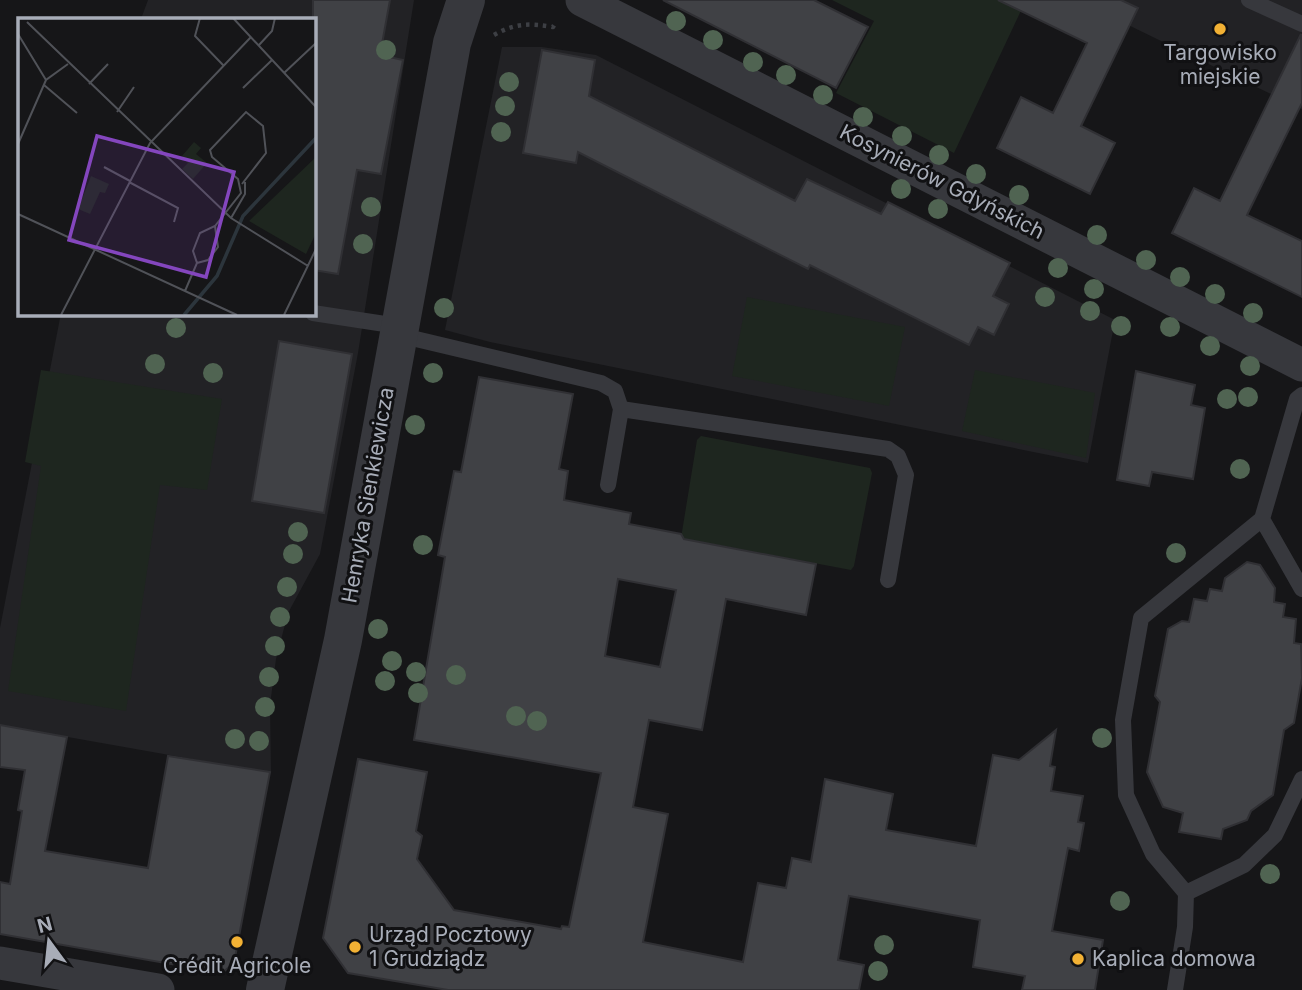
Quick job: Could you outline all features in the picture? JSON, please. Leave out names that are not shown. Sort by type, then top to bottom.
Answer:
[{"type":"street","name":"Henryka Sienkiewicza","points":[[265,990],[343,640],[397,330],[452,43],[466,0]]},
{"type":"street","name":"Kosynierów Gdyńskich","points":[[582,0],[1302,365]]},
{"type":"street","points":[[0,963],[159,990]]},
{"type":"lane","points":[[1249,0],[1302,24]]},
{"type":"lane","points":[[315,313],[397,330],[601,383],[615,391],[621,409],[608,485]]},
{"type":"lane","points":[[1175,990],[1185,927],[1186,893],[1153,854],[1126,795],[1123,720],[1141,618],[1262,519],[1297,399],[1302,395]]},
{"type":"lane","points":[[621,409],[888,449],[898,456],[906,475],[888,580]]},
{"type":"lane","points":[[1262,519],[1302,589]]},
{"type":"lane","points":[[1186,893],[1244,864],[1275,835],[1302,779]]},
{"type":"path","points":[[491,42],[493,35],[511,26],[530,23],[553,27]]},
{"type":"shaded area","points":[[148,0],[414,0],[358,353],[320,554],[288,613],[276,659],[270,705],[271,773],[0,725],[0,628],[61,315],[315,315],[315,18],[141,18]]},
{"type":"shaded area","points":[[832,0],[1026,0],[954,153],[836,93],[874,21]]},
{"type":"shaded area","name":"Targowisko miejskie","points":[[1077,0],[1302,0],[1302,109],[1198,59]]},
{"type":"shaded area","points":[[502,47],[542,47],[596,55],[1115,320],[1088,463],[490,342],[445,330]]},
{"type":"shaded area","points":[[747,297],[905,327],[889,406],[732,376]]},
{"type":"shaded area","points":[[41,370],[222,399],[207,490],[160,485],[126,711],[8,691],[41,466],[25,462]]},
{"type":"shaded area","points":[[975,370],[1095,393],[1086,458],[962,431]]},
{"type":"shaded area","points":[[701,436],[870,468],[872,473],[851,570],[681,538],[697,440]]},
{"type":"building","points":[[313,0],[390,0],[380,55],[403,60],[381,174],[357,170],[338,274],[315,270]]},
{"type":"building","points":[[663,0],[814,0],[868,27],[836,88]]},
{"type":"building","points":[[998,0],[1121,0],[1138,8],[1081,126],[1115,143],[1090,194],[997,148],[1021,97],[1053,113],[1087,43]]},
{"type":"building","points":[[1301,34],[1302,103],[1247,215],[1302,241],[1302,297],[1172,233],[1194,188],[1220,201]]},
{"type":"building","points":[[542,50],[595,60],[589,96],[795,201],[807,179],[881,214],[888,202],[1010,263],[993,296],[1009,304],[994,335],[978,327],[969,345],[810,265],[808,269],[578,152],[576,163],[523,153]]},
{"type":"building","points":[[279,341],[352,354],[324,513],[252,501]]},
{"type":"building","points":[[1136,371],[1195,385],[1191,405],[1205,408],[1193,479],[1152,472],[1149,486],[1117,480]]},
{"type":"building","points":[[479,377],[573,394],[559,469],[568,471],[564,500],[631,513],[629,524],[681,534],[684,539],[816,564],[806,615],[726,599],[702,730],[649,720],[633,807],[668,814],[643,942],[743,962],[758,883],[786,888],[792,858],[811,862],[825,779],[893,794],[886,830],[976,846],[993,755],[1019,760],[1056,730],[1050,766],[1055,767],[1051,791],[1083,796],[1078,822],[1084,823],[1079,851],[1068,848],[1052,931],[1103,940],[1095,990],[1022,990],[1025,976],[973,967],[980,920],[849,896],[838,960],[864,965],[859,990],[448,990],[348,973],[323,938],[358,759],[427,772],[416,831],[422,836],[417,859],[454,910],[561,929],[562,926],[569,927],[601,773],[414,740],[445,557],[438,555],[454,471],[461,472]],"holes":[[[618,579],[676,590],[660,667],[605,656]]]},
{"type":"building","points":[[1247,562],[1260,565],[1275,588],[1274,602],[1285,604],[1283,617],[1296,619],[1294,643],[1301,644],[1302,678],[1294,723],[1284,730],[1273,795],[1251,811],[1247,820],[1223,829],[1221,839],[1179,832],[1183,813],[1163,807],[1147,772],[1160,702],[1155,696],[1168,629],[1182,621],[1189,622],[1194,599],[1207,601],[1210,589],[1222,591],[1225,578]]},
{"type":"building","points":[[0,725],[67,737],[45,851],[148,868],[168,756],[270,772],[234,963],[222,973],[0,934],[0,882],[10,884],[22,811],[18,810],[25,770],[0,767]]},
{"type":"place","name":"Targowisko miejskie","points":[[1220,29]]},
{"type":"place","name":"Crédit Agricole","points":[[237,942]]},
{"type":"place","name":"Urząd Pocztowy 1 Grudziądz","points":[[355,947]]},
{"type":"place","name":"Kaplica domowa","points":[[1078,959]]}]
